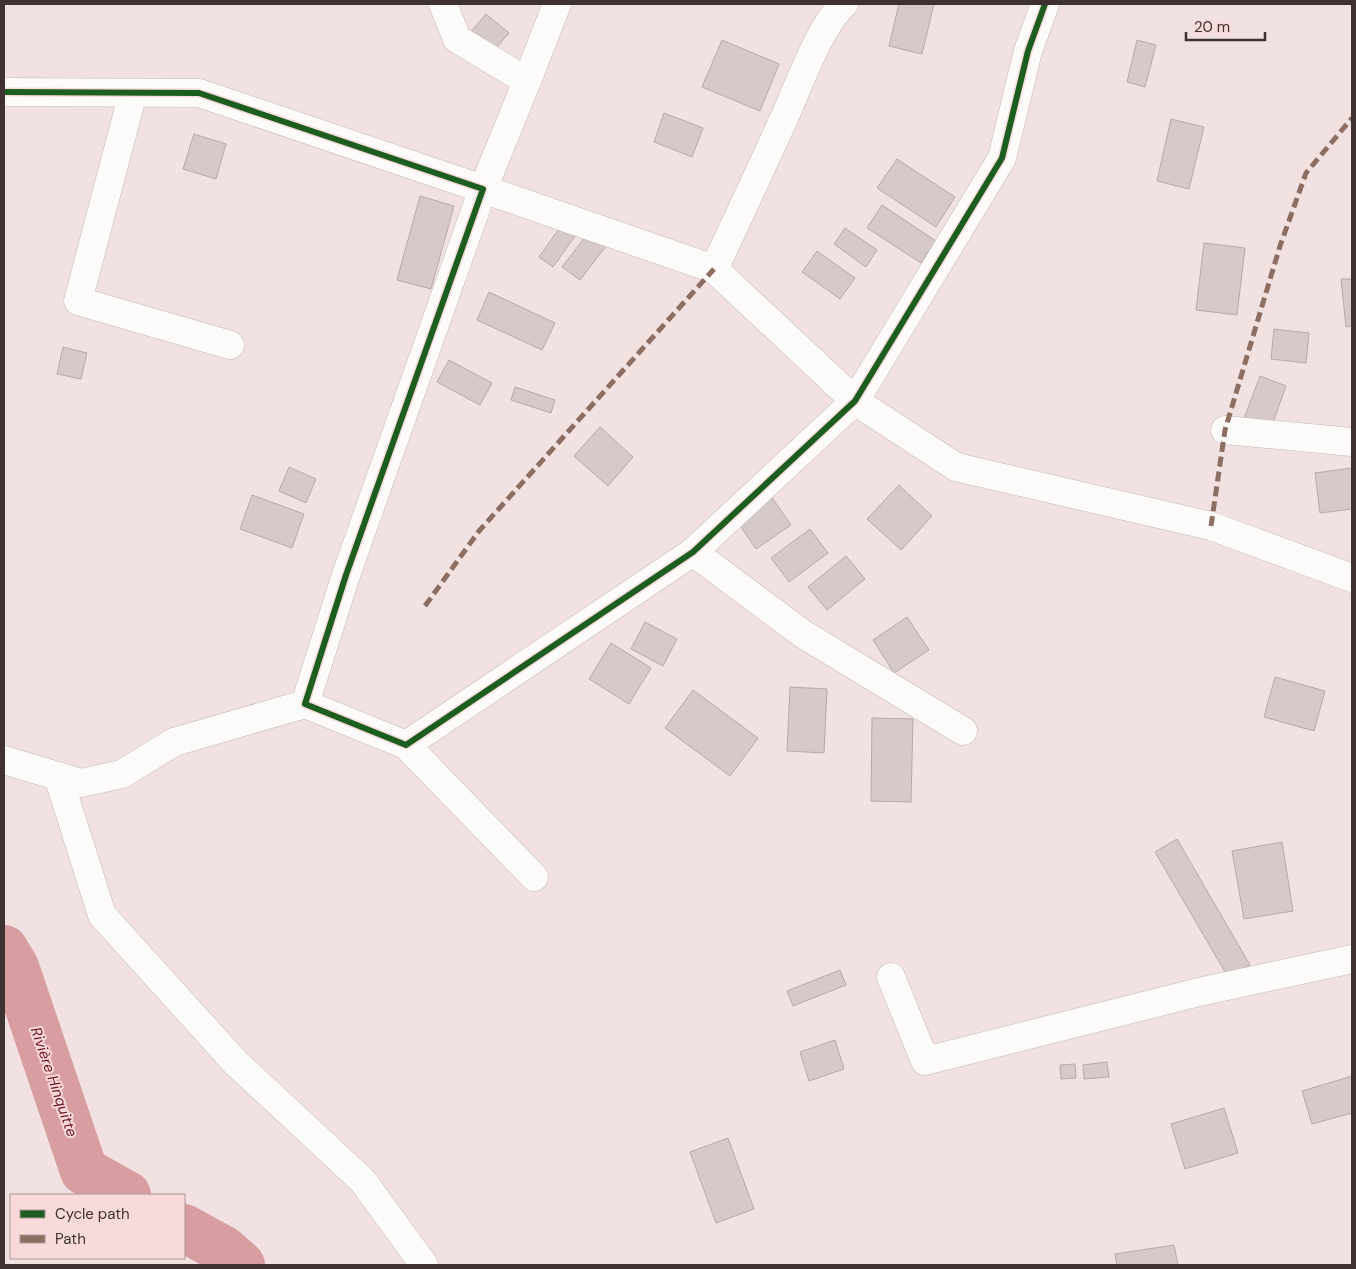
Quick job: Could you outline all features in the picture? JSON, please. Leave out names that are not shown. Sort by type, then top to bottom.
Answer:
[{"type":"street","points":[[443,4],[457,39],[527,81]]},
{"type":"street","points":[[305,704],[346,575],[483,189],[557,4]]},
{"type":"street","points":[[714,269],[818,43],[839,8],[844,4]]},
{"type":"street","points":[[406,745],[693,552],[855,401],[1002,158],[1028,51],[1045,4]]},
{"type":"street","points":[[4,92],[199,93],[714,269],[855,401],[956,467],[1211,526],[1352,578]]},
{"type":"street","points":[[133,93],[78,301],[230,345]]},
{"type":"street","points":[[1226,430],[1352,442]]},
{"type":"street","points":[[693,552],[803,634],[963,731]]},
{"type":"street","points":[[4,760],[81,783],[122,774],[174,742],[305,704],[406,745],[534,877]]},
{"type":"street","points":[[58,776],[102,915],[236,1063],[363,1181],[424,1265]]},
{"type":"street","points":[[891,977],[925,1061],[1199,992],[1352,959]]},
{"type":"building","points":[[899,4],[934,4],[922,54],[889,46]]},
{"type":"building","points":[[486,14],[509,33],[492,53],[469,34]]},
{"type":"building","points":[[722,40],[779,64],[760,111],[702,87]]},
{"type":"building","points":[[1137,40],[1156,45],[1145,87],[1127,82]]},
{"type":"building","points":[[664,113],[703,128],[692,157],[654,142]]},
{"type":"building","points":[[1171,119],[1204,127],[1189,189],[1157,181]]},
{"type":"building","points":[[194,134],[226,144],[216,179],[183,169]]},
{"type":"building","points":[[897,159],[955,197],[936,227],[877,188]]},
{"type":"building","points":[[420,196],[454,206],[431,289],[397,280]]},
{"type":"building","points":[[882,205],[936,241],[921,263],[867,228]]},
{"type":"building","points":[[561,226],[575,236],[553,267],[539,257]]},
{"type":"building","points":[[845,228],[877,250],[866,267],[834,244]]},
{"type":"building","points":[[589,232],[606,246],[580,280],[562,267]]},
{"type":"building","points":[[1204,243],[1245,248],[1237,315],[1196,310]]},
{"type":"building","points":[[817,251],[855,278],[840,299],[802,272]]},
{"type":"building","points":[[1341,279],[1352,279],[1352,326],[1346,327]]},
{"type":"building","points":[[489,292],[555,323],[542,350],[477,320]]},
{"type":"building","points":[[1274,329],[1309,333],[1306,363],[1271,359]]},
{"type":"building","points":[[63,347],[87,353],[81,379],[57,374]]},
{"type":"building","points":[[449,360],[492,383],[480,405],[437,382]]},
{"type":"building","points":[[1260,376],[1286,386],[1270,431],[1243,421]]},
{"type":"building","points":[[515,387],[555,400],[551,413],[511,400]]},
{"type":"building","points":[[600,427],[633,457],[608,486],[574,456]]},
{"type":"building","points":[[289,467],[316,479],[306,503],[279,491]]},
{"type":"building","points":[[1352,468],[1352,509],[1320,513],[1315,473]]},
{"type":"building","points":[[899,485],[932,516],[901,550],[867,519]]},
{"type":"building","points":[[252,495],[304,514],[292,548],[240,529]]},
{"type":"building","points":[[771,496],[791,525],[756,549],[736,520]]},
{"type":"building","points":[[810,529],[828,553],[789,582],[771,558]]},
{"type":"building","points":[[846,556],[865,579],[827,610],[808,587]]},
{"type":"building","points":[[907,617],[929,650],[894,673],[873,640]]},
{"type":"building","points":[[645,622],[677,639],[663,666],[631,649]]},
{"type":"building","points":[[611,643],[651,668],[629,704],[589,679]]},
{"type":"building","points":[[1275,677],[1325,691],[1314,731],[1264,717]]},
{"type":"building","points":[[790,687],[827,689],[824,753],[787,751]]},
{"type":"building","points":[[693,690],[758,738],[730,776],[665,728]]},
{"type":"building","points":[[872,718],[913,719],[911,802],[871,801]]},
{"type":"building","points":[[1177,839],[1250,965],[1228,977],[1155,852]]},
{"type":"building","points":[[1282,842],[1293,911],[1244,919],[1232,851]]},
{"type":"building","points":[[840,970],[846,985],[793,1006],[787,991]]},
{"type":"building","points":[[835,1040],[844,1069],[809,1081],[800,1052]]},
{"type":"building","points":[[1107,1062],[1109,1077],[1084,1079],[1083,1065]]},
{"type":"building","points":[[1075,1064],[1076,1078],[1061,1079],[1060,1065]]},
{"type":"building","points":[[1352,1076],[1352,1113],[1312,1124],[1302,1091]]},
{"type":"building","points":[[1224,1108],[1238,1153],[1185,1169],[1171,1124]]},
{"type":"building","points":[[728,1138],[754,1209],[716,1223],[690,1152]]},
{"type":"building","points":[[1174,1245],[1178,1265],[1117,1265],[1115,1254]]},
{"type":"waterway","name":"Rivière Hinquitte","points":[[4,949],[15,967],[84,1171],[125,1194]]},
{"type":"waterway","name":"Rivière Hinquitte","points":[[185,1229],[224,1250],[241,1265]]},
{"type":"marked path","points":[[1211,526],[1225,430],[1280,246],[1306,173],[1352,118]]},
{"type":"marked path","points":[[425,606],[479,531],[714,269]]},
{"type":"cycle path","points":[[4,92],[199,93],[483,189],[346,575],[305,704],[406,745],[693,552],[855,401],[1002,158],[1028,51],[1045,4]]}]
